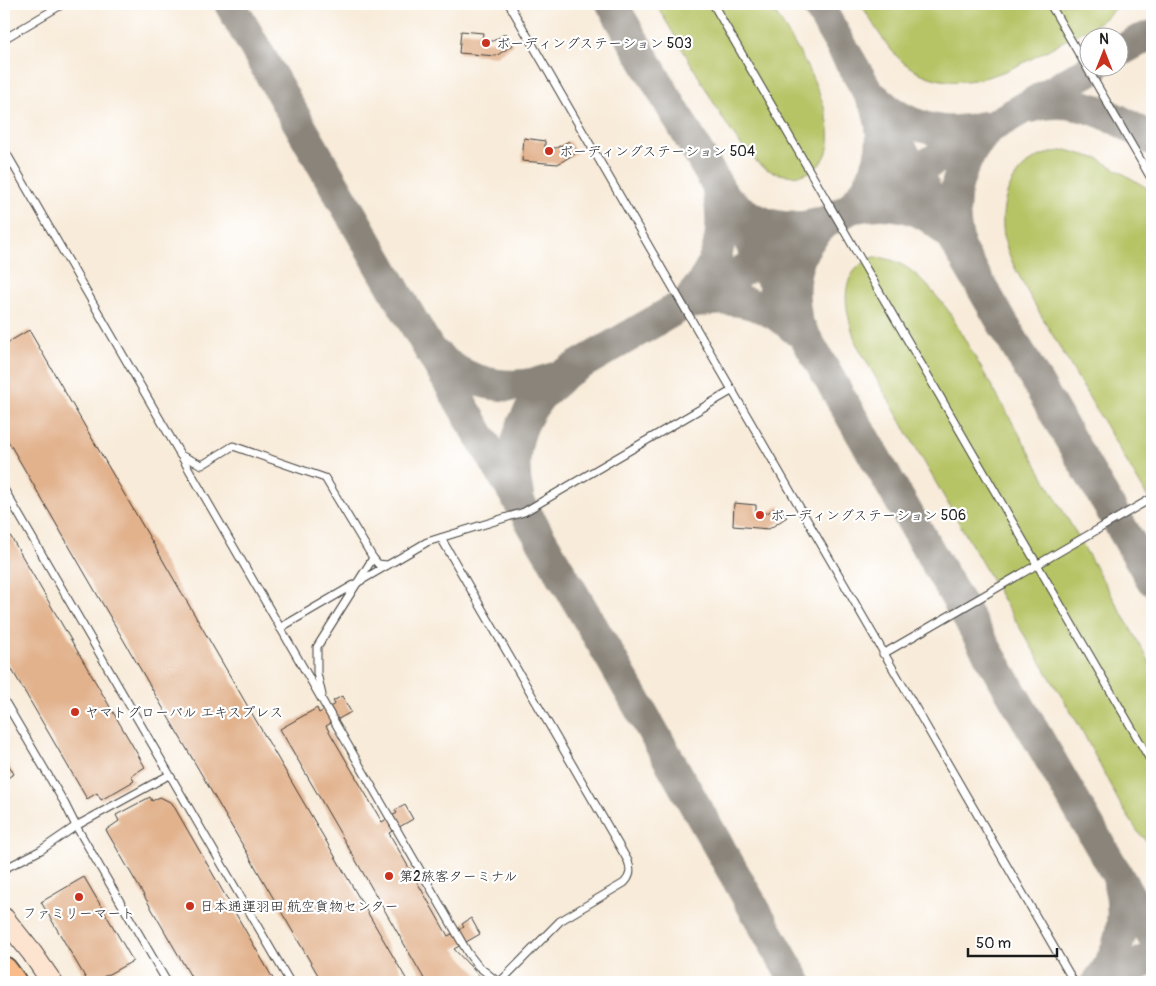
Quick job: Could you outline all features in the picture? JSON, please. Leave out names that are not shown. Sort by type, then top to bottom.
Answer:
[{"type":"highway","points":[[4,970],[13,982]]},
{"type":"street","points":[[4,918],[52,982]]},
{"type":"lane","points":[[4,38],[63,4]]},
{"type":"lane","points":[[509,4],[1074,982]]},
{"type":"lane","points":[[713,4],[1152,763]]},
{"type":"lane","points":[[1050,4],[1152,180]]},
{"type":"lane","points":[[4,149],[468,952],[483,976],[499,982],[560,921],[624,883],[628,878],[630,868],[628,861],[441,538]]},
{"type":"lane","points":[[280,628],[427,542],[524,512],[733,390]]},
{"type":"lane","points":[[180,455],[202,464],[233,446],[325,478],[373,558],[378,564],[388,565]]},
{"type":"lane","points":[[4,489],[290,982]]},
{"type":"lane","points":[[883,654],[1152,498]]},
{"type":"lane","points":[[323,703],[317,673],[316,647],[373,558]]},
{"type":"lane","points":[[4,700],[66,804],[76,826],[166,982]]},
{"type":"lane","points":[[4,869],[41,850],[76,826],[169,775]]},
{"type":"green space","points":[[656,4],[770,4],[806,65],[818,90],[827,116],[829,139],[824,158],[809,172],[792,176],[773,172],[753,158],[737,140],[723,118]]},
{"type":"green space","points":[[861,4],[1117,4],[1108,16],[1090,28],[1078,28],[1078,34],[1024,62],[984,78],[964,81],[943,80],[923,74],[903,62],[885,43]]},
{"type":"green space","points":[[1066,150],[1099,159],[1152,191],[1152,505],[1028,293],[1008,251],[1004,236],[1003,211],[1005,199],[1009,188],[1022,168],[1046,154]]},
{"type":"green space","points":[[874,257],[897,262],[907,268],[925,283],[948,310],[1152,666],[1152,847],[1138,832],[1120,804],[1080,727],[1006,605],[856,343],[847,306],[846,294],[848,283],[853,273],[861,264]]},
{"type":"building","name":"ボーディングステーション 503","points":[[461,31],[483,33],[482,41],[493,41],[506,33],[513,45],[496,56],[459,53]]},
{"type":"building","name":"ボーディングステーション 504","points":[[524,138],[545,141],[545,148],[556,148],[569,141],[576,153],[558,164],[522,161]]},
{"type":"building","points":[[29,330],[408,982],[322,982],[4,434],[4,342],[6,341],[7,343]]},
{"type":"building","name":"ボーディングステーション 506","points":[[734,503],[756,505],[756,513],[767,513],[779,506],[787,517],[769,529],[733,526]]},
{"type":"building","name":"ヤマトグローバル エキスプレス","points":[[4,525],[145,767],[131,776],[134,781],[101,800],[97,793],[87,799],[4,656]]},
{"type":"building","name":"第2旅客ターミナル","points":[[342,696],[351,712],[326,726],[382,822],[397,813],[395,810],[405,805],[413,819],[389,833],[448,936],[464,927],[462,924],[471,918],[480,934],[454,949],[485,982],[426,982],[280,729],[317,708],[319,713],[335,704],[333,701]]},
{"type":"building","points":[[4,757],[14,774],[4,780]]},
{"type":"building","name":"日本通運羽田 航空貨物センター","points":[[150,797],[152,801],[160,797],[172,803],[275,982],[194,982],[106,830],[119,821],[116,815]]},
{"type":"building","points":[[84,877],[133,961],[94,982],[88,982],[41,902]]},
{"type":"taxiway","points":[[230,4],[398,296],[612,660],[796,982]]},
{"type":"taxiway","points":[[612,4],[1152,935]]},
{"type":"taxiway","points":[[817,4],[1152,580]]},
{"type":"taxiway","points":[[1128,46],[1152,36]]},
{"type":"taxiway","points":[[436,355],[464,375],[496,384],[512,386],[529,385],[562,375],[1078,77]]},
{"type":"taxiway","points":[[876,99],[899,117],[926,128],[954,131],[983,127]]},
{"type":"taxiway","points":[[1031,107],[1047,103],[1079,105],[1110,116],[1152,140]]},
{"type":"taxiway","points":[[855,203],[870,183],[879,160],[882,136],[878,112]]},
{"type":"taxiway","points":[[958,239],[954,211],[957,184],[968,158],[984,134]]},
{"type":"taxiway","points":[[691,297],[708,274],[718,248],[721,235],[721,207],[718,192]]},
{"type":"taxiway","points":[[729,201],[749,216],[770,224],[782,227],[806,227],[818,224]]},
{"type":"taxiway","points":[[857,207],[882,204],[906,207],[928,216],[947,232]]},
{"type":"taxiway","points":[[796,316],[794,304],[796,269],[805,247],[820,228]]},
{"type":"taxiway","points":[[692,303],[706,300],[734,300],[748,303],[773,313],[796,330]]},
{"type":"taxiway","points":[[518,495],[514,470],[516,446],[523,424],[538,398],[561,377]]},
{"type":"taxiway","points":[[1098,982],[1112,960],[1120,936],[1123,910],[1119,884]]},
{"type":"taxiway","points":[[1108,982],[1152,957]]},
{"type":"place","name":"ボーディングステーション 503","points":[[486,43]]},
{"type":"place","name":"ボーディングステーション 504","points":[[549,151]]},
{"type":"place","name":"ボーディングステーション 506","points":[[760,515]]},
{"type":"place","name":"ヤマトグローバル エキスプレス","points":[[75,712]]},
{"type":"place","name":"第2旅客ターミナル","points":[[389,876]]},
{"type":"place","name":"ファミリーマート","points":[[79,897]]},
{"type":"place","name":"日本通運羽田 航空貨物センター","points":[[190,906]]}]
